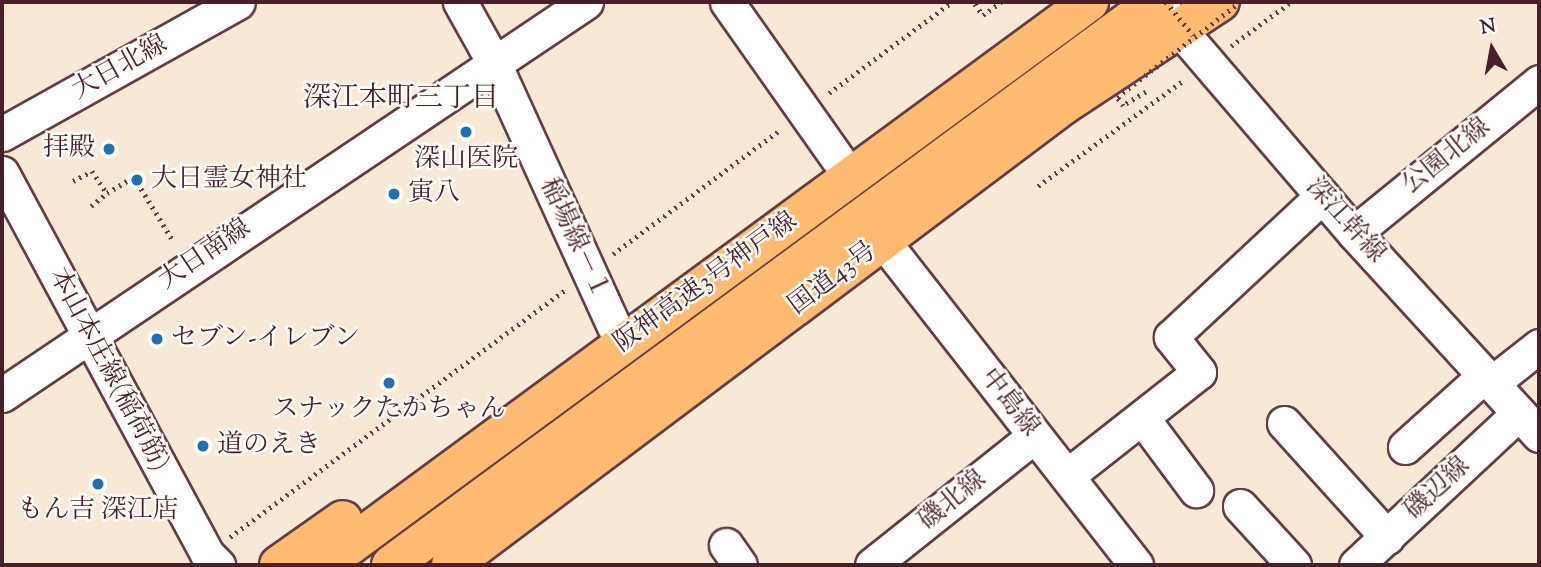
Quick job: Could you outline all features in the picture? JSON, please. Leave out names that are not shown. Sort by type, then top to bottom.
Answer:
[{"type":"highway","points":[[279,565],[614,326],[1043,2]]},
{"type":"highway","name":"阪神高速3号神戸線","points":[[323,565],[1089,2]]},
{"type":"highway","name":"阪神高速3号神戸線","points":[[391,565],[1156,2]]},
{"type":"highway","name":"国道43号","points":[[451,565],[1062,106],[1186,33],[1220,2]]},
{"type":"street","name":"大日北線","points":[[2,134],[238,2]]},
{"type":"street","name":"稲場線－１","points":[[460,2],[493,61],[614,326]]},
{"type":"street","name":"大日南線","points":[[2,395],[189,265],[493,61],[586,2]]},
{"type":"street","points":[[727,2],[837,158]]},
{"type":"street","name":"深江幹線","points":[[1156,2],[1186,33],[1354,233],[1529,424]]},
{"type":"street","name":"公園北線","points":[[1354,233],[1539,82]]},
{"type":"street","name":"本山本庄線(稲荷筋)","points":[[2,173],[205,562]]},
{"type":"street","points":[[1067,476],[1143,419],[1199,372],[1171,337],[1322,196]]},
{"type":"street","name":"中島線","points":[[883,241],[1136,565]]},
{"type":"street","points":[[1405,447],[1488,379],[1539,346]]},
{"type":"street","points":[[1143,419],[1196,490]]},
{"type":"street","points":[[1284,423],[1387,537]]},
{"type":"street","name":"磯辺線","points":[[1356,565],[1387,537],[1529,424]]},
{"type":"street","name":"磯北線","points":[[872,565],[1034,436]]},
{"type":"street","points":[[1240,506],[1294,565]]},
{"type":"path","points":[[978,2],[983,15],[1000,2]]},
{"type":"path","points":[[1146,92],[1123,106],[1117,97],[1186,33],[1240,2]]},
{"type":"path","points":[[1038,187],[1186,33],[1291,2]]},
{"type":"path","points":[[73,181],[92,171],[107,193]]},
{"type":"path","points":[[91,206],[134,177],[189,265]]},
{"type":"place","name":"深山医院","points":[[466,132]]},
{"type":"place","name":"拝殿","points":[[109,149]]},
{"type":"place","name":"大日霊女神社","points":[[137,180]]},
{"type":"place","name":"寅八","points":[[394,194]]},
{"type":"place","name":"セブン-イレブン","points":[[157,339]]},
{"type":"place","name":"スナックたかちゃん","points":[[389,383]]},
{"type":"place","name":"道のえき","points":[[203,446]]},
{"type":"place","name":"もん吉 深江店","points":[[98,484]]},
{"type":"district","name":"深江本町三丁目","points":[[401,99]]}]
